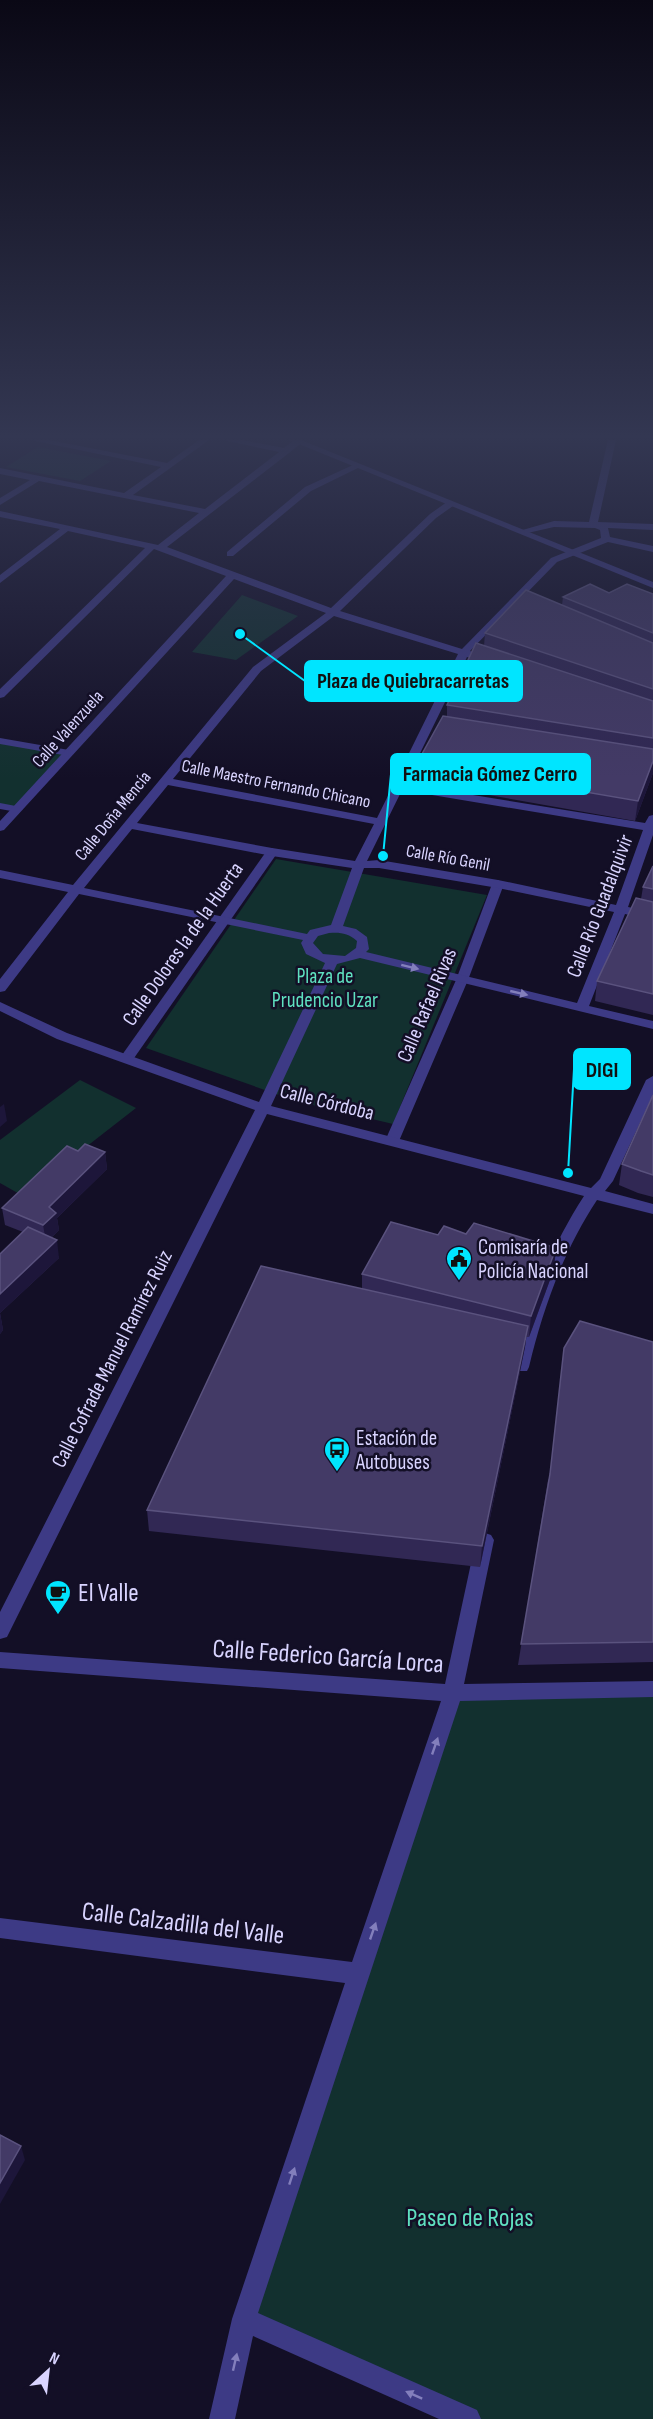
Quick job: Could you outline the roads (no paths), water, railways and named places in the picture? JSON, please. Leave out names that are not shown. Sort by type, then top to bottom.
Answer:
[{"type":"street","points":[[0,580],[35,553]]},
{"type":"street","points":[[0,695],[150,553]]},
{"type":"street","points":[[173,553],[233,573],[333,612],[497,663]]},
{"type":"street","name":"Calle Doña Mencía","points":[[0,988],[76,890],[257,669],[333,612],[395,553]]},
{"type":"street","points":[[336,928],[358,865],[398,786],[435,727],[464,652],[520,600],[554,560],[567,553]]},
{"type":"street","points":[[576,553],[653,585]]},
{"type":"street","name":"Calle Valenzuela","points":[[0,828],[233,573]]},
{"type":"street","points":[[0,741],[69,753]]},
{"type":"street","name":"Calle Maestro Fernando Chicano","points":[[165,781],[380,822]]},
{"type":"street","points":[[398,786],[652,825]]},
{"type":"street","points":[[0,806],[17,809]]},
{"type":"street","name":"Calle Río Genil","points":[[130,825],[272,852],[358,865],[379,864],[653,916]]},
{"type":"street","name":"Calle Río Guadalquivir","points":[[582,1007],[652,825]]},
{"type":"street","name":"Calle Dolores la de la Huerta","points":[[127,1059],[272,852]]},
{"type":"street","points":[[0,873],[309,938]]},
{"type":"street","name":"Calle Rafael Rivas","points":[[392,1141],[462,981],[498,885]]},
{"type":"street","points":[[358,954],[364,945],[363,940],[353,931],[336,928],[320,930],[309,938],[307,943],[311,952],[333,960],[358,954],[462,981],[653,1025]]},
{"type":"street","points":[[263,1108],[333,960]]},
{"type":"street","name":"Calle Córdoba","points":[[1,1008],[62,1036],[263,1108],[653,1209]]},
{"type":"street","points":[[518,1382],[525,1347],[557,1261],[592,1193],[606,1181],[653,1080]]},
{"type":"street","name":"Calle Cofrade Manuel Ramírez Ruiz","points":[[0,1631],[263,1108]]},
{"type":"street","points":[[222,2419],[244,2319],[453,1693],[489,1521]]},
{"type":"street","name":"Calle Federico García Lorca","points":[[0,1660],[453,1693],[653,1689]]},
{"type":"street","name":"Calle Calzadilla del Valle","points":[[0,1928],[359,1974]]},
{"type":"street","points":[[244,2319],[468,2419]]},
{"type":"place","name":"Plaza de Quiebracarretas","points":[[240,634]]},
{"type":"place","name":"Farmacia Gómez Cerro","points":[[383,856]]},
{"type":"place","name":"DIGI","points":[[568,1173]]},
{"type":"place","name":"Comisaría de Policía Nacional","points":[[459,1282]]},
{"type":"place","name":"Estación de Autobuses","points":[[337,1473]]},
{"type":"place","name":"El Valle","points":[[58,1616]]},
{"type":"park label","name":"Plaza de Prudencio Uzar","points":[[325,988]]},
{"type":"park label","name":"Paseo de Rojas","points":[[470,2218]]}]
